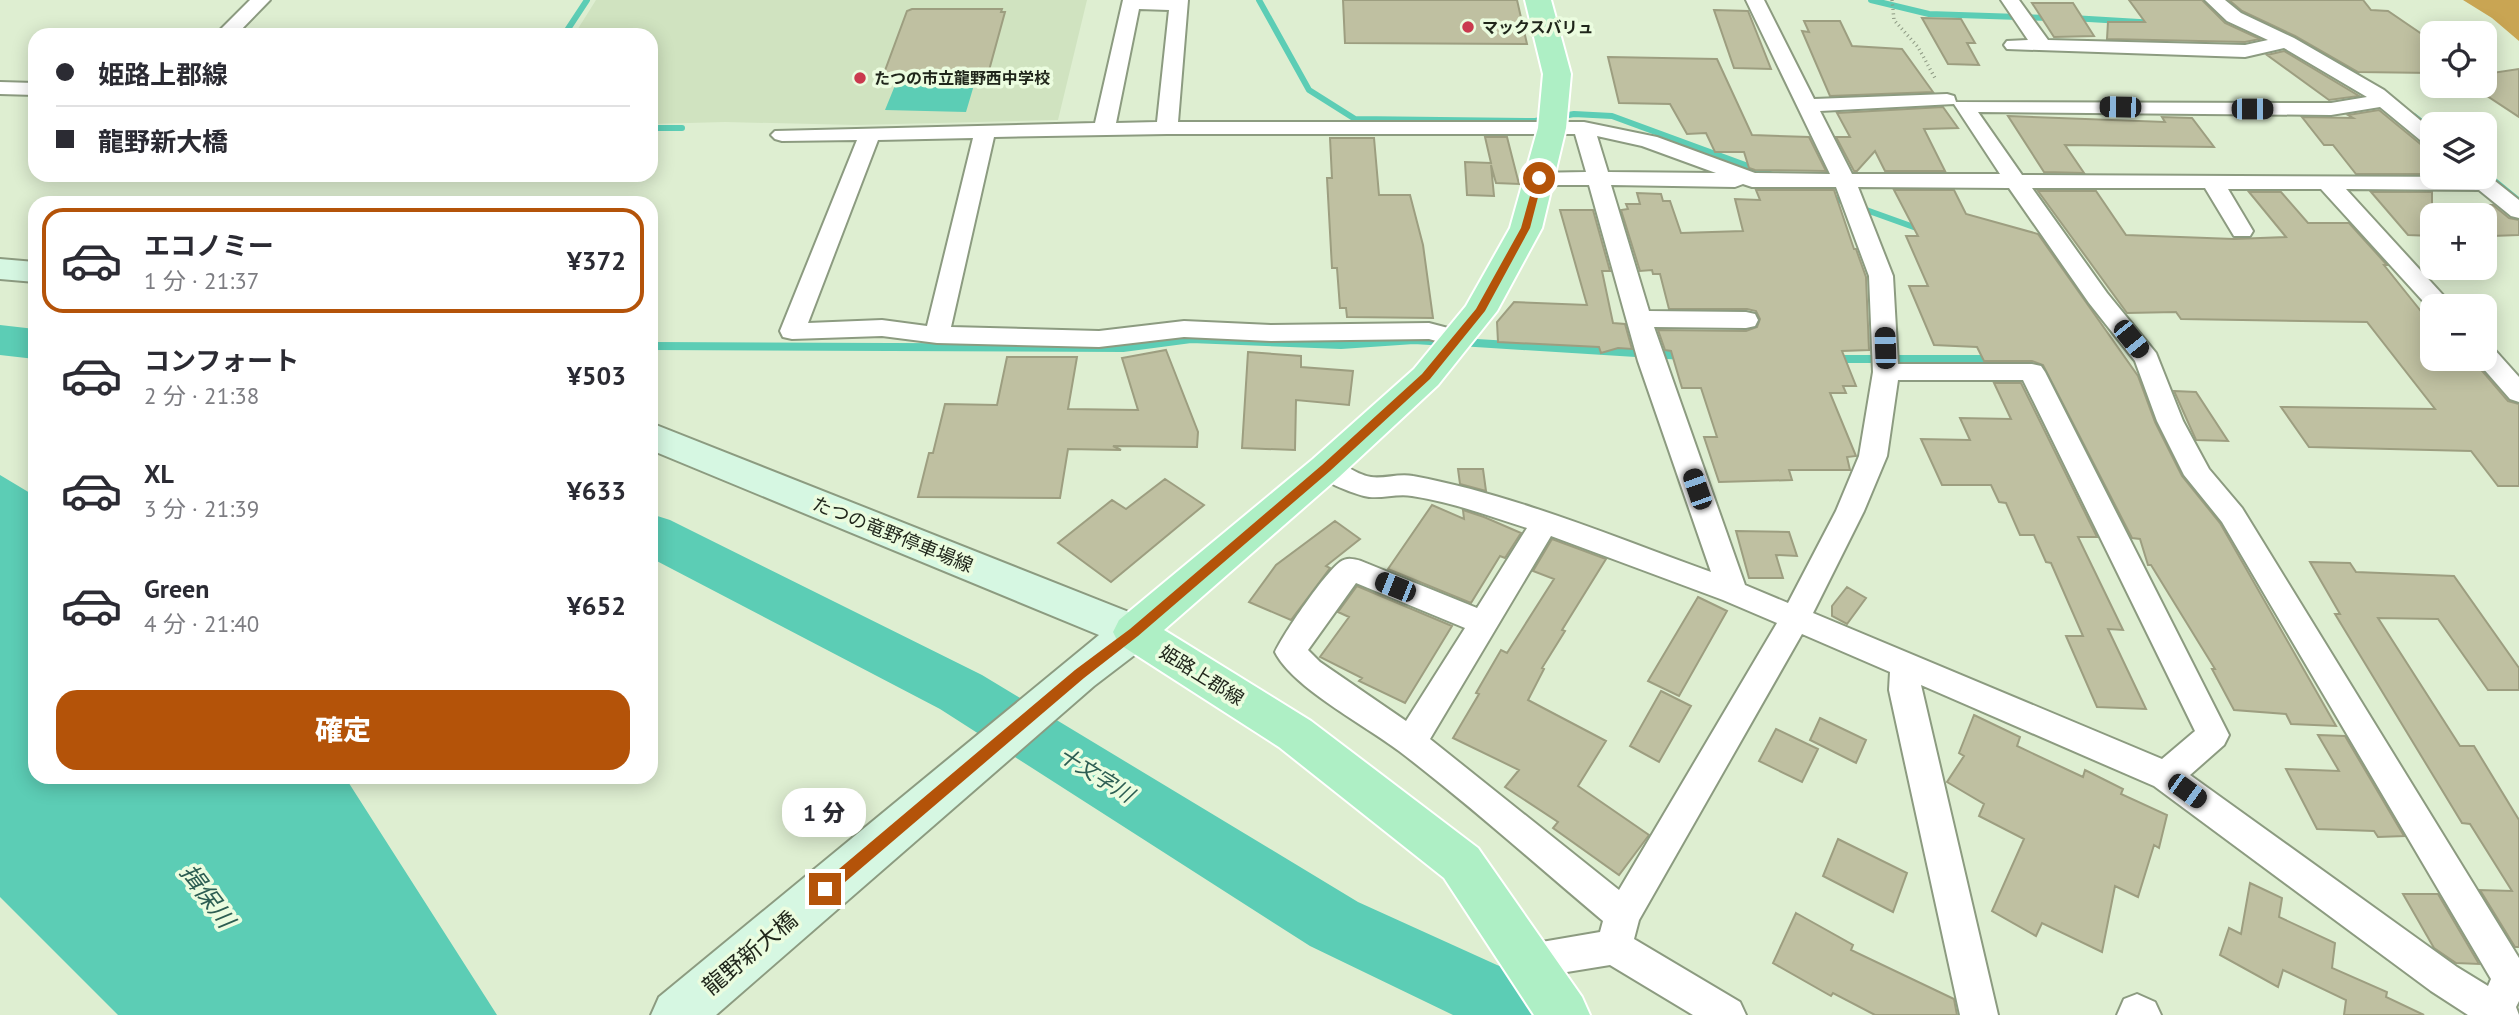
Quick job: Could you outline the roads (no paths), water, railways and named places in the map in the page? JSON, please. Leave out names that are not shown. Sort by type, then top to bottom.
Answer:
[{"type":"main road","name":"姫路上郡線","points":[[1538,0],[1568,128],[1539,178],[1526,228],[1480,311],[1426,377],[1326,468],[1134,632],[1295,734],[1461,863],[1530,961],[1564,1015]]},
{"type":"main road","points":[[0,268],[28,271]]},
{"type":"main road","name":"たつの竜野停車場線","points":[[658,439],[1134,632]]},
{"type":"main road","name":"龍野新大橋","points":[[677,1015],[1079,674],[1134,632]]},
{"type":"street","points":[[232,28],[261,0]]},
{"type":"street","points":[[1530,961],[1619,931],[1795,619],[1850,511],[1873,456],[1886,372],[1881,276],[1845,182],[1755,0]]},
{"type":"street","points":[[2010,0],[2042,46]]},
{"type":"street","points":[[2214,0],[2234,17],[2287,42],[2384,100],[2420,130]]},
{"type":"street","points":[[1104,129],[1131,2],[1179,3],[1167,128]]},
{"type":"street","points":[[2014,45],[2245,51],[2287,42]]},
{"type":"street","points":[[0,89],[28,89]]},
{"type":"street","points":[[1808,105],[1947,100]]},
{"type":"street","points":[[1326,468],[1367,487],[1409,485],[1451,494],[1545,523],[1733,592],[2166,776],[2444,979],[2498,1013],[2511,979],[2457,885],[2232,515],[2198,475],[2170,421],[2147,359],[2098,298],[1963,106],[2330,109],[2384,100]]},
{"type":"street","points":[[782,135],[869,136],[1167,128],[1613,130],[1641,137],[1752,180]]},
{"type":"street","points":[[1568,128],[1600,180],[1650,354],[1733,592]]},
{"type":"street","points":[[937,335],[985,131]]},
{"type":"street","points":[[869,136],[792,331],[882,328],[937,335],[1099,340],[1184,328],[1271,333],[1429,331],[1458,339]]},
{"type":"street","points":[[1539,178],[1845,182],[2420,180]]},
{"type":"street","points":[[2326,180],[2430,294]]},
{"type":"street","points":[[2212,181],[2242,231]]},
{"type":"street","points":[[2492,189],[2519,211]]},
{"type":"street","points":[[1641,319],[1746,320]]},
{"type":"street","points":[[2497,368],[2519,393]]},
{"type":"street","points":[[1886,372],[2032,372],[2213,735],[2166,776]]},
{"type":"street","points":[[1411,742],[1545,523]]},
{"type":"street","points":[[1483,623],[1351,569],[1290,652],[1309,671],[1411,742],[1619,931],[1727,1015]]},
{"type":"street","points":[[1906,666],[1905,690],[1979,1015]]},
{"type":"street","points":[[2136,1015],[2137,1012],[2142,1015]]},
{"type":"water","points":[[896,83],[974,85],[966,112],[885,110]]},
{"type":"water","name":"揖保川","points":[[0,475],[28,492],[28,784],[349,784],[497,1015],[118,1015],[0,897]]},
{"type":"waterway","points":[[569,28],[587,0]]},
{"type":"waterway","points":[[1259,0],[1309,90],[1355,119],[1535,121],[1574,114],[1612,116],[1778,177]]},
{"type":"waterway","points":[[1871,0],[1929,14],[2051,18]]},
{"type":"waterway","points":[[2072,18],[2156,23]]},
{"type":"waterway","points":[[2291,37],[2337,60],[2360,78]]},
{"type":"waterway","points":[[2414,116],[2420,121]]},
{"type":"waterway","points":[[658,128],[682,128]]},
{"type":"waterway","points":[[1791,183],[1922,230]]},
{"type":"waterway","points":[[2497,183],[2519,201]]},
{"type":"waterway","points":[[2047,261],[2060,264]]},
{"type":"waterway","points":[[2060,264],[2094,308]]},
{"type":"waterway","points":[[658,346],[1123,348],[1191,339],[1341,345],[1414,340],[1446,342]]},
{"type":"waterway","name":"十文字川","points":[[0,340],[28,343]]},
{"type":"waterway","points":[[1460,342],[1684,356]]},
{"type":"waterway","points":[[1834,359],[1995,359]]},
{"type":"waterway","name":"十文字川","points":[[658,538],[961,692],[1334,924],[1483,994],[1540,1015]]},
{"type":"place","name":"マックスバリュ","points":[[1468,27]]},
{"type":"place","name":"たつの市立龍野西中学校","points":[[860,78]]}]
